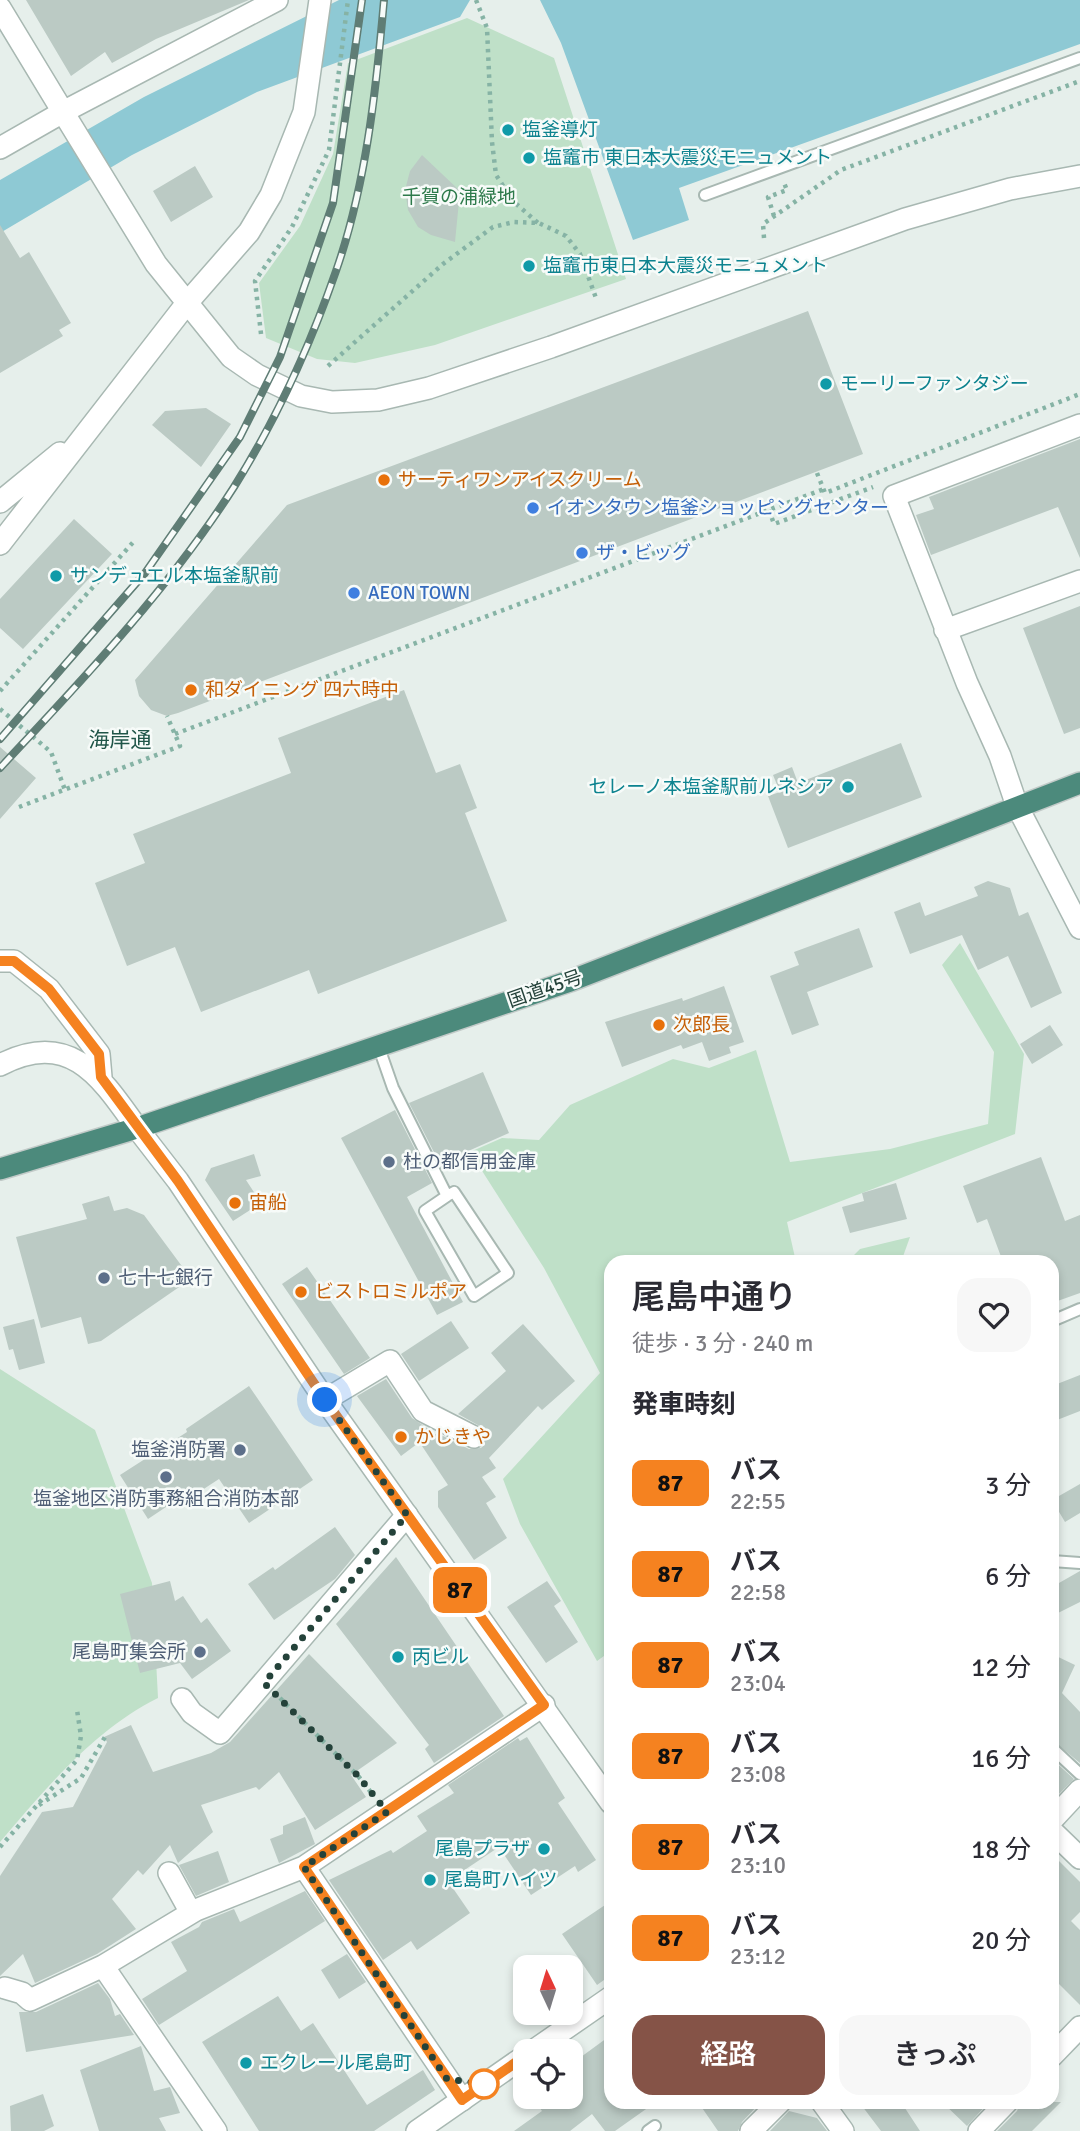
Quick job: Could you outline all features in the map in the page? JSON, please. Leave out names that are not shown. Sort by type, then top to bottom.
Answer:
[{"type":"highway","name":"国道45号","points":[[0,1169],[137,1128],[570,981],[1080,783]]},
{"type":"street","points":[[0,148],[277,0]]},
{"type":"street","points":[[0,544],[81,436],[187,303],[249,232],[271,195],[295,138],[311,77],[320,3]]},
{"type":"street","points":[[0,8],[156,264],[231,357],[257,375],[301,396],[332,402],[378,400],[429,388],[905,219],[1010,189],[1080,176]]},
{"type":"street","points":[[1080,425],[894,496],[945,630],[1000,756],[1017,806],[1080,928]]},
{"type":"street","points":[[0,502],[81,436]]},
{"type":"street","points":[[945,630],[1080,581]]},
{"type":"street","points":[[0,961],[14,961],[49,989],[99,1054],[101,1077]]},
{"type":"street","points":[[0,1065],[18,1055],[40,1052],[70,1055],[101,1077],[178,1181],[325,1400],[604,1792]]},
{"type":"street","points":[[325,1400],[390,1361],[423,1411],[474,1437]]},
{"type":"street","points":[[181,1699],[192,1713],[220,1733],[407,1515]]},
{"type":"street","points":[[5,1988],[22,1993],[30,2000],[103,1966],[191,1913],[304,1867],[544,1705]]},
{"type":"street","points":[[1059,1812],[1080,1790]]},
{"type":"street","points":[[1059,1838],[1080,1858]]},
{"type":"street","points":[[304,1867],[462,2100]]},
{"type":"street","points":[[169,1873],[191,1913]]},
{"type":"street","points":[[103,1966],[216,2131]]},
{"type":"street","points":[[550,2039],[604,2002]]},
{"type":"street","points":[[1059,2049],[1080,2027]]},
{"type":"street","points":[[417,2131],[513,2064]]},
{"type":"street","points":[[751,2131],[773,2109]]},
{"type":"street","points":[[827,2109],[843,2131]]},
{"type":"street","points":[[979,2131],[1000,2109]]},
{"type":"lane","points":[[705,195],[1080,58]]},
{"type":"lane","points":[[378,1045],[393,1088],[447,1196]]},
{"type":"lane","points":[[454,1192],[508,1273],[474,1296],[425,1210],[447,1196],[454,1192]]},
{"type":"lane","points":[[1059,1318],[1080,1310]]},
{"type":"lane","points":[[1059,1562],[1080,1563]]},
{"type":"lane","points":[[1059,1754],[1080,1774]]},
{"type":"path","points":[[261,334],[255,281],[292,227],[329,150],[348,0]]},
{"type":"path","points":[[476,0],[487,28],[496,174],[513,201],[539,223],[566,236],[580,254],[596,298]]},
{"type":"path","points":[[764,238],[763,224],[841,170],[1080,81]]},
{"type":"path","points":[[774,216],[768,197],[787,190],[784,183]]},
{"type":"path","points":[[328,366],[443,264],[494,227],[514,222],[539,223]]},
{"type":"path","points":[[817,473],[825,493],[1080,394]]},
{"type":"path","points":[[769,510],[774,524],[877,485]]},
{"type":"path","points":[[175,734],[824,489]]},
{"type":"path","points":[[0,691],[136,540]]},
{"type":"path","points":[[0,709],[51,752],[65,790]]},
{"type":"path","points":[[19,807],[180,746],[167,716]]},
{"type":"path","points":[[264,1683],[359,1777],[387,1812]]},
{"type":"path","points":[[0,1847],[77,1760],[81,1737],[77,1710]]},
{"type":"path","points":[[32,1810],[81,1778],[105,1737]]},
{"type":"green space","name":"千賀の浦緑地","points":[[467,18],[554,58],[626,279],[435,345],[355,363],[317,359],[266,338],[259,283],[300,226],[333,154],[348,63]]},
{"type":"green space","points":[[960,943],[1024,1054],[1015,1134],[787,1222],[794,1255],[604,1255],[604,1656],[597,1661],[520,1524],[503,1479],[600,1373],[544,1268],[470,1152],[502,1138],[539,1140],[570,1105],[673,1059],[709,1068],[756,1050],[790,1162],[890,1149],[988,1124],[994,1052],[942,965]]},
{"type":"green space","points":[[910,1237],[904,1255],[854,1255],[860,1249]]},
{"type":"green space","points":[[0,1369],[95,1430],[152,1583],[158,1698],[113,1726],[92,1743],[53,1781],[0,1842]]},
{"type":"water","points":[[339,0],[470,0],[460,17],[257,92],[132,155],[0,233],[0,180],[144,97]]},
{"type":"water","points":[[540,0],[1080,0],[1080,44],[679,188],[689,220],[633,240],[561,43]]},
{"type":"building","points":[[26,0],[249,0],[156,39],[112,63],[105,52],[71,76]]},
{"type":"building","points":[[422,155],[460,191],[455,242],[431,235],[418,227],[408,210],[405,190],[410,171]]},
{"type":"building","points":[[195,166],[213,197],[171,222],[153,191]]},
{"type":"building","points":[[0,225],[20,258],[29,252],[71,323],[59,330],[63,336],[0,373]]},
{"type":"building","name":"AEON TOWN","points":[[808,311],[863,454],[178,713],[167,716],[151,710],[139,696],[135,680],[287,505]]},
{"type":"building","points":[[206,408],[231,424],[201,467],[152,425],[165,411]]},
{"type":"building","points":[[1080,439],[1080,558],[1058,507],[931,555],[916,515],[934,509],[929,497]]},
{"type":"building","name":"サンデュエル本塩釜駅前","points":[[74,519],[112,554],[23,649],[0,628],[0,599]]},
{"type":"building","points":[[1080,606],[1080,728],[1064,734],[1023,628]]},
{"type":"building","points":[[404,690],[436,773],[460,764],[477,808],[465,813],[507,921],[318,994],[309,970],[201,1012],[175,947],[127,966],[95,883],[145,863],[133,834],[291,773],[278,738]]},
{"type":"building","name":"セレーノ本塩釜駅前ルネシア","points":[[901,743],[922,797],[788,848],[768,796],[780,792],[773,775],[792,767],[798,783]]},
{"type":"building","points":[[0,747],[36,778],[0,819]]},
{"type":"building","points":[[988,881],[1010,888],[1019,916],[1028,912],[1062,993],[1031,1008],[1008,956],[978,970],[962,935],[910,954],[894,912],[920,902],[925,916],[978,896],[974,887]]},
{"type":"building","points":[[859,928],[873,967],[807,992],[819,1025],[792,1035],[770,976],[799,965],[794,952]]},
{"type":"building","points":[[724,986],[744,1042],[729,1047],[731,1053],[709,1061],[702,1042],[683,1049],[681,1045],[622,1067],[605,1022],[682,998],[683,1001]]},
{"type":"building","points":[[1050,1025],[1063,1045],[1032,1064],[1020,1044]]},
{"type":"building","points":[[483,1072],[509,1133],[466,1152],[469,1159],[443,1170],[409,1103]]},
{"type":"building","points":[[395,1110],[432,1183],[407,1197],[463,1302],[437,1315],[341,1138]]},
{"type":"building","points":[[254,1154],[261,1176],[246,1180],[261,1203],[233,1221],[205,1180],[211,1168]]},
{"type":"building","points":[[1041,1157],[1065,1221],[1080,1215],[1080,1293],[1059,1300],[1059,1255],[1000,1255],[987,1219],[977,1223],[963,1186]]},
{"type":"building","points":[[896,1183],[907,1219],[850,1233],[842,1207],[864,1201],[862,1193]]},
{"type":"building","name":"七十七銀行","points":[[109,1196],[114,1211],[127,1208],[144,1215],[184,1269],[178,1274],[185,1283],[101,1341],[88,1344],[81,1317],[41,1328],[16,1237],[87,1219],[82,1204]]},
{"type":"building","points":[[307,1267],[370,1358],[344,1374],[282,1284]]},
{"type":"building","points":[[34,1319],[45,1363],[19,1370],[13,1349],[9,1350],[3,1327]]},
{"type":"building","points":[[451,1321],[469,1348],[419,1381],[401,1354]]},
{"type":"building","points":[[523,1324],[575,1381],[542,1410],[538,1406],[489,1458],[496,1468],[482,1477],[496,1497],[486,1503],[507,1538],[474,1560],[438,1507],[438,1491],[448,1485],[422,1446],[437,1433],[469,1449],[481,1448],[485,1444],[485,1429],[458,1414],[506,1371],[491,1353]]},
{"type":"building","points":[[1080,1375],[1080,1411],[1059,1419],[1059,1383]]},
{"type":"building","points":[[386,1379],[412,1418],[433,1432],[401,1456],[357,1396]]},
{"type":"building","points":[[249,1386],[313,1480],[249,1523],[219,1479],[196,1494],[193,1489],[148,1519],[120,1475],[187,1432],[186,1429]]},
{"type":"building","points":[[1080,1484],[1080,1513],[1065,1522],[1059,1512],[1059,1496]]},
{"type":"building","points":[[335,1527],[355,1555],[335,1579],[274,1620],[248,1584],[273,1567],[275,1570]]},
{"type":"building","points":[[396,1557],[504,1716],[434,1763],[425,1749],[429,1745],[336,1624]]},
{"type":"building","points":[[1080,1571],[1080,1602],[1059,1612],[1059,1583]]},
{"type":"building","points":[[170,1581],[175,1601],[183,1596],[201,1623],[207,1618],[231,1651],[192,1679],[180,1663],[140,1673],[120,1594]]},
{"type":"building","points":[[547,1581],[561,1601],[554,1606],[578,1642],[546,1663],[507,1607]]},
{"type":"building","points":[[309,1654],[397,1743],[351,1775],[366,1797],[315,1830],[279,1772],[259,1790],[256,1787],[201,1805],[213,1832],[178,1863],[170,1845],[143,1875],[138,1870],[112,1899],[136,1929],[97,1954],[35,1983],[23,1954],[0,1976],[0,1876],[42,1812],[73,1807],[107,1742],[104,1737],[131,1725],[153,1772],[211,1753],[230,1742]]},
{"type":"building","points":[[1059,1657],[1075,1665],[1062,1693],[1080,1712],[1080,1763],[1059,1746]]},
{"type":"building","points":[[527,1737],[565,1798],[558,1803],[596,1860],[578,1872],[575,1866],[531,1895],[499,1847],[448,1881],[470,1913],[417,1950],[411,1941],[383,1960],[329,1880],[391,1850],[393,1853],[427,1831],[417,1816],[454,1793],[448,1785],[518,1738],[520,1741]]},
{"type":"building","points":[[1059,1765],[1074,1779],[1059,1794]]},
{"type":"building","points":[[305,1817],[315,1844],[279,1863],[270,1839],[283,1834],[283,1826]]},
{"type":"building","points":[[218,1851],[229,1882],[196,1896],[179,1865]]},
{"type":"building","points":[[1059,1861],[1080,1882],[1080,1912],[1071,1921],[1080,1930],[1080,2005],[1059,1984]]},
{"type":"building","points":[[305,1891],[325,1921],[159,2025],[142,1999],[187,1971],[171,1942],[199,1927],[202,1922],[234,1909],[240,1922]]},
{"type":"building","points":[[604,1906],[604,1980],[597,1985],[583,1965],[583,1955],[576,1955],[562,1934]]},
{"type":"building","points":[[347,1954],[366,1982],[339,1999],[321,1970]]},
{"type":"building","points":[[98,1983],[110,1999],[115,2016],[120,2014],[134,2035],[26,2052],[19,2012],[36,2012]]},
{"type":"building","points":[[278,1996],[301,2031],[313,2023],[367,2105],[423,2070],[435,2090],[374,2131],[259,2131],[202,2042]]},
{"type":"building","points":[[604,2040],[604,2109],[646,2109],[615,2131],[605,2131],[592,2114],[570,2131],[514,2131],[542,2111],[541,2109],[583,2109],[583,2055]]},
{"type":"building","points":[[141,2046],[154,2091],[170,2087],[180,2113],[159,2118],[166,2131],[99,2131],[80,2070]]},
{"type":"building","points":[[43,2094],[54,2126],[44,2131],[11,2131],[10,2106]]},
{"type":"building","points":[[703,2109],[754,2109],[742,2122],[738,2131],[718,2131]]},
{"type":"building","points":[[864,2109],[906,2109],[920,2131],[881,2131]]},
{"type":"building","points":[[949,2109],[983,2109],[967,2126]]},
{"type":"building","points":[[1054,2109],[1032,2131],[997,2131],[1017,2111]]},
{"type":"building","points":[[789,2111],[817,2118],[827,2131],[770,2131]]},
{"type":"railway","points":[[0,739],[145,573],[240,437],[280,357],[333,203],[362,0]]},
{"type":"railway","points":[[0,768],[123,633],[181,562],[234,487],[278,409],[326,299],[355,205],[373,103],[384,0]]},
{"type":"bus line","name":"87","points":[[0,961],[14,961],[49,989],[99,1054],[101,1077],[178,1181],[325,1400],[544,1705],[304,1867],[462,2100],[513,2064]]},
{"type":"place","name":"塩釜導灯","points":[[508,130]]},
{"type":"place","name":"塩竈市 東日本大震災モニュメント","points":[[529,158]]},
{"type":"place","name":"塩竈市東日本大震災モニュメント","points":[[529,266]]},
{"type":"place","name":"モーリーファンタジー","points":[[826,384]]},
{"type":"place","name":"サーティワンアイスクリーム","points":[[384,480]]},
{"type":"place","name":"イオンタウン塩釜ショッピングセンター","points":[[533,508]]},
{"type":"place","name":"ザ・ビッグ","points":[[582,553]]},
{"type":"place","name":"サンデュエル本塩釜駅前","points":[[56,576]]},
{"type":"place","name":"AEON TOWN","points":[[354,593]]},
{"type":"place","name":"和ダイニング 四六時中","points":[[191,690]]},
{"type":"place","name":"セレーノ本塩釜駅前ルネシア","points":[[848,787]]},
{"type":"place","name":"次郎長","points":[[659,1025]]},
{"type":"place","name":"杜の都信用金庫","points":[[389,1162]]},
{"type":"place","name":"宙船","points":[[235,1203]]},
{"type":"place","name":"七十七銀行","points":[[104,1278]]},
{"type":"place","name":"ビストロミルポア","points":[[301,1292]]},
{"type":"place","name":"かじきや","points":[[401,1437]]},
{"type":"place","name":"塩釜消防署","points":[[240,1450]]},
{"type":"place","name":"塩釜地区消防事務組合消防本部","points":[[166,1477]]},
{"type":"place","name":"尾島町集会所","points":[[200,1652]]},
{"type":"place","name":"丙ビル","points":[[398,1657]]},
{"type":"place","name":"尾島プラザ","points":[[544,1849]]},
{"type":"place","name":"尾島町ハイツ","points":[[430,1880]]},
{"type":"place","name":"エクレール尾島町","points":[[246,2063]]},
{"type":"district","name":"海岸通","points":[[120,740]]},
{"type":"route","points":[[325,1400],[407,1515],[264,1683],[359,1777],[387,1812],[304,1867],[447,2079],[484,2084]]}]
